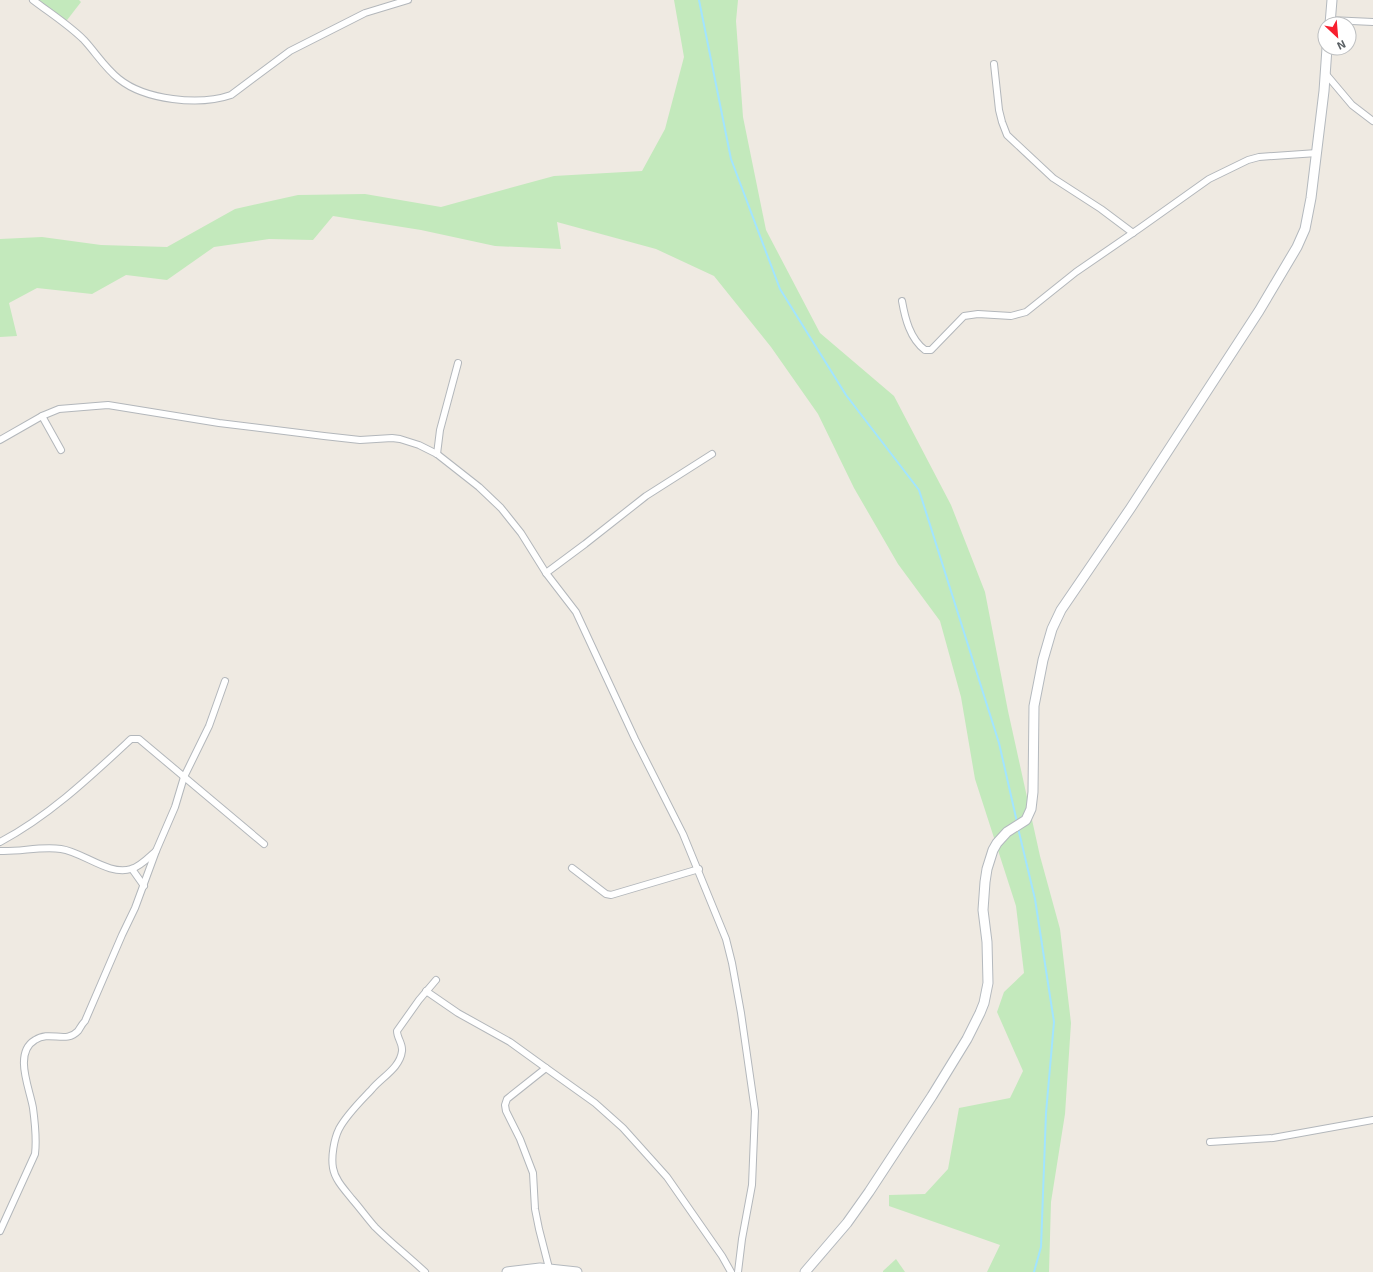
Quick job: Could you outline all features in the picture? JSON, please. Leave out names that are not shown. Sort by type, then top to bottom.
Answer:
[{"type":"street","points":[[33,0],[83,40],[107,69],[119,80],[148,93],[191,100],[221,98],[231,95],[290,51],[365,13],[408,0]]},
{"type":"street","points":[[1331,16],[1332,0]]},
{"type":"street","points":[[1357,22],[1373,22]]},
{"type":"street","points":[[805,1272],[846,1223],[869,1192],[932,1096],[967,1039],[980,1013],[984,1003],[988,983],[987,942],[983,910],[987,869],[993,850],[997,843],[1007,832],[1026,820],[1031,809],[1033,792],[1034,706],[1043,660],[1052,629],[1061,610],[1134,502],[1259,311],[1290,260],[1305,229],[1317,153],[1326,56]]},
{"type":"street","points":[[994,64],[999,110],[1007,135],[1053,178],[1101,209],[1133,233]]},
{"type":"street","points":[[1325,73],[1352,105],[1373,121]]},
{"type":"street","points":[[902,301],[907,322],[916,340],[925,350],[931,350],[964,316],[978,314],[1011,316],[1026,312],[1076,272],[1209,178],[1259,157],[1317,153]]},
{"type":"street","points":[[437,454],[440,430],[458,363]]},
{"type":"street","points":[[0,440],[42,416],[66,407],[108,405],[219,423],[331,437],[360,440],[400,439],[419,445],[437,454],[479,487],[501,508],[524,536],[546,573],[576,612],[635,739],[683,834],[726,939],[732,963],[750,1071],[755,1111],[752,1185],[742,1239],[738,1272]]},
{"type":"street","points":[[42,416],[61,450]]},
{"type":"street","points":[[546,573],[646,496],[712,454]]},
{"type":"street","points":[[0,1231],[35,1154],[35,1130],[24,1066],[24,1054],[28,1046],[35,1040],[45,1035],[64,1038],[77,1032],[91,1009],[122,934],[144,886],[156,851],[175,807],[184,777],[208,726],[225,681]]},
{"type":"street","points":[[0,842],[44,814],[78,787],[131,739],[140,739],[264,844]]},
{"type":"street","points":[[0,851],[9,852],[45,848],[61,848],[69,850],[105,867],[124,870],[132,869],[156,851]]},
{"type":"street","points":[[572,868],[606,894],[611,895],[699,870]]},
{"type":"street","points":[[132,869],[144,886]]},
{"type":"street","points":[[426,1272],[374,1226],[343,1188],[334,1173],[333,1167],[334,1152],[339,1129],[376,1084],[392,1070],[399,1061],[402,1048],[397,1031],[426,991],[436,980]]},
{"type":"street","points":[[426,991],[458,1013],[510,1042],[600,1108],[623,1128],[648,1155],[674,1187],[722,1256],[731,1272]]},
{"type":"street","points":[[546,1068],[507,1099],[505,1105],[506,1111],[520,1139],[533,1173],[535,1209],[549,1268]]},
{"type":"street","points":[[1210,1142],[1272,1138],[1373,1120]]},
{"type":"street","points":[[507,1272],[549,1268],[577,1272]]},
{"type":"green space","points":[[33,0],[79,0],[81,2],[64,24]]},
{"type":"green space","points":[[674,0],[738,0],[736,21],[743,117],[766,230],[820,333],[894,396],[951,505],[985,592],[1008,711],[1040,856],[1060,929],[1071,1023],[1065,1114],[1051,1202],[1049,1272],[987,1272],[1000,1245],[889,1206],[889,1195],[925,1194],[948,1169],[959,1108],[1010,1098],[1023,1071],[997,1012],[1004,992],[1024,973],[1016,906],[975,779],[961,697],[940,621],[898,564],[854,488],[818,414],[771,347],[714,276],[656,249],[557,222],[561,249],[495,246],[421,230],[333,216],[313,240],[269,239],[214,247],[167,280],[126,275],[92,294],[37,288],[9,303],[17,336],[0,337],[0,239],[42,237],[101,245],[167,247],[235,209],[298,195],[365,194],[441,207],[554,176],[642,171],[665,129],[684,57]]},
{"type":"green space","points":[[896,1259],[905,1272],[883,1272],[883,1271]]},
{"type":"waterway","points":[[699,0],[731,159],[780,289],[846,395],[919,490],[999,743],[1017,822]]},
{"type":"waterway","points":[[1018,828],[1035,899],[1054,1022],[1046,1113],[1041,1247],[1034,1272]]}]
